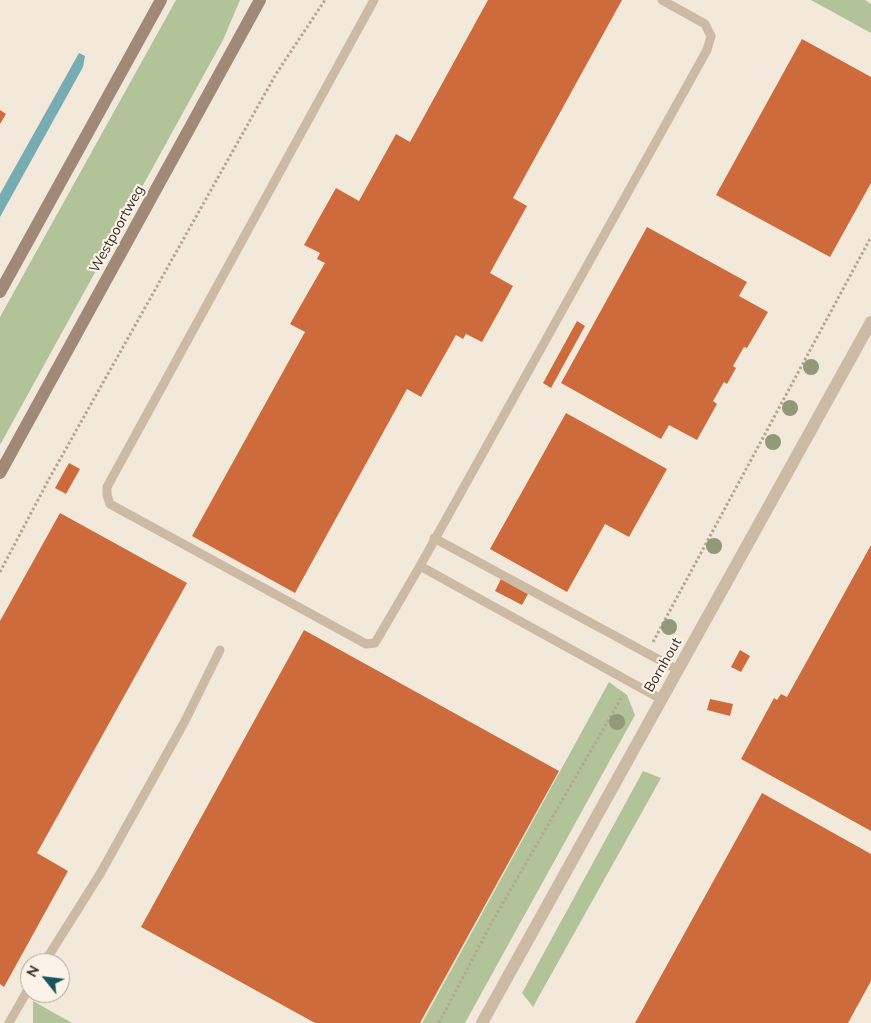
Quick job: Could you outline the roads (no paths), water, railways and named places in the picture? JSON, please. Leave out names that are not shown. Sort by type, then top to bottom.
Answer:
[{"type":"main road","points":[[0,292],[161,0]]},
{"type":"main road","name":"Westpoortweg","points":[[0,473],[260,0]]},
{"type":"street","name":"Bornhout","points":[[482,1023],[871,322]]},
{"type":"lane","points":[[374,0],[107,487],[110,504],[366,644],[375,643],[420,566],[707,50],[711,36],[705,24],[662,0]]},
{"type":"lane","points":[[434,538],[678,670]]},
{"type":"lane","points":[[420,566],[661,699]]},
{"type":"lane","points":[[50,953],[100,874],[185,721],[220,650]]},
{"type":"lane","points":[[9,1023],[20,1003]]},
{"type":"water","points":[[79,53],[85,56],[83,67],[0,217],[0,194]]}]
